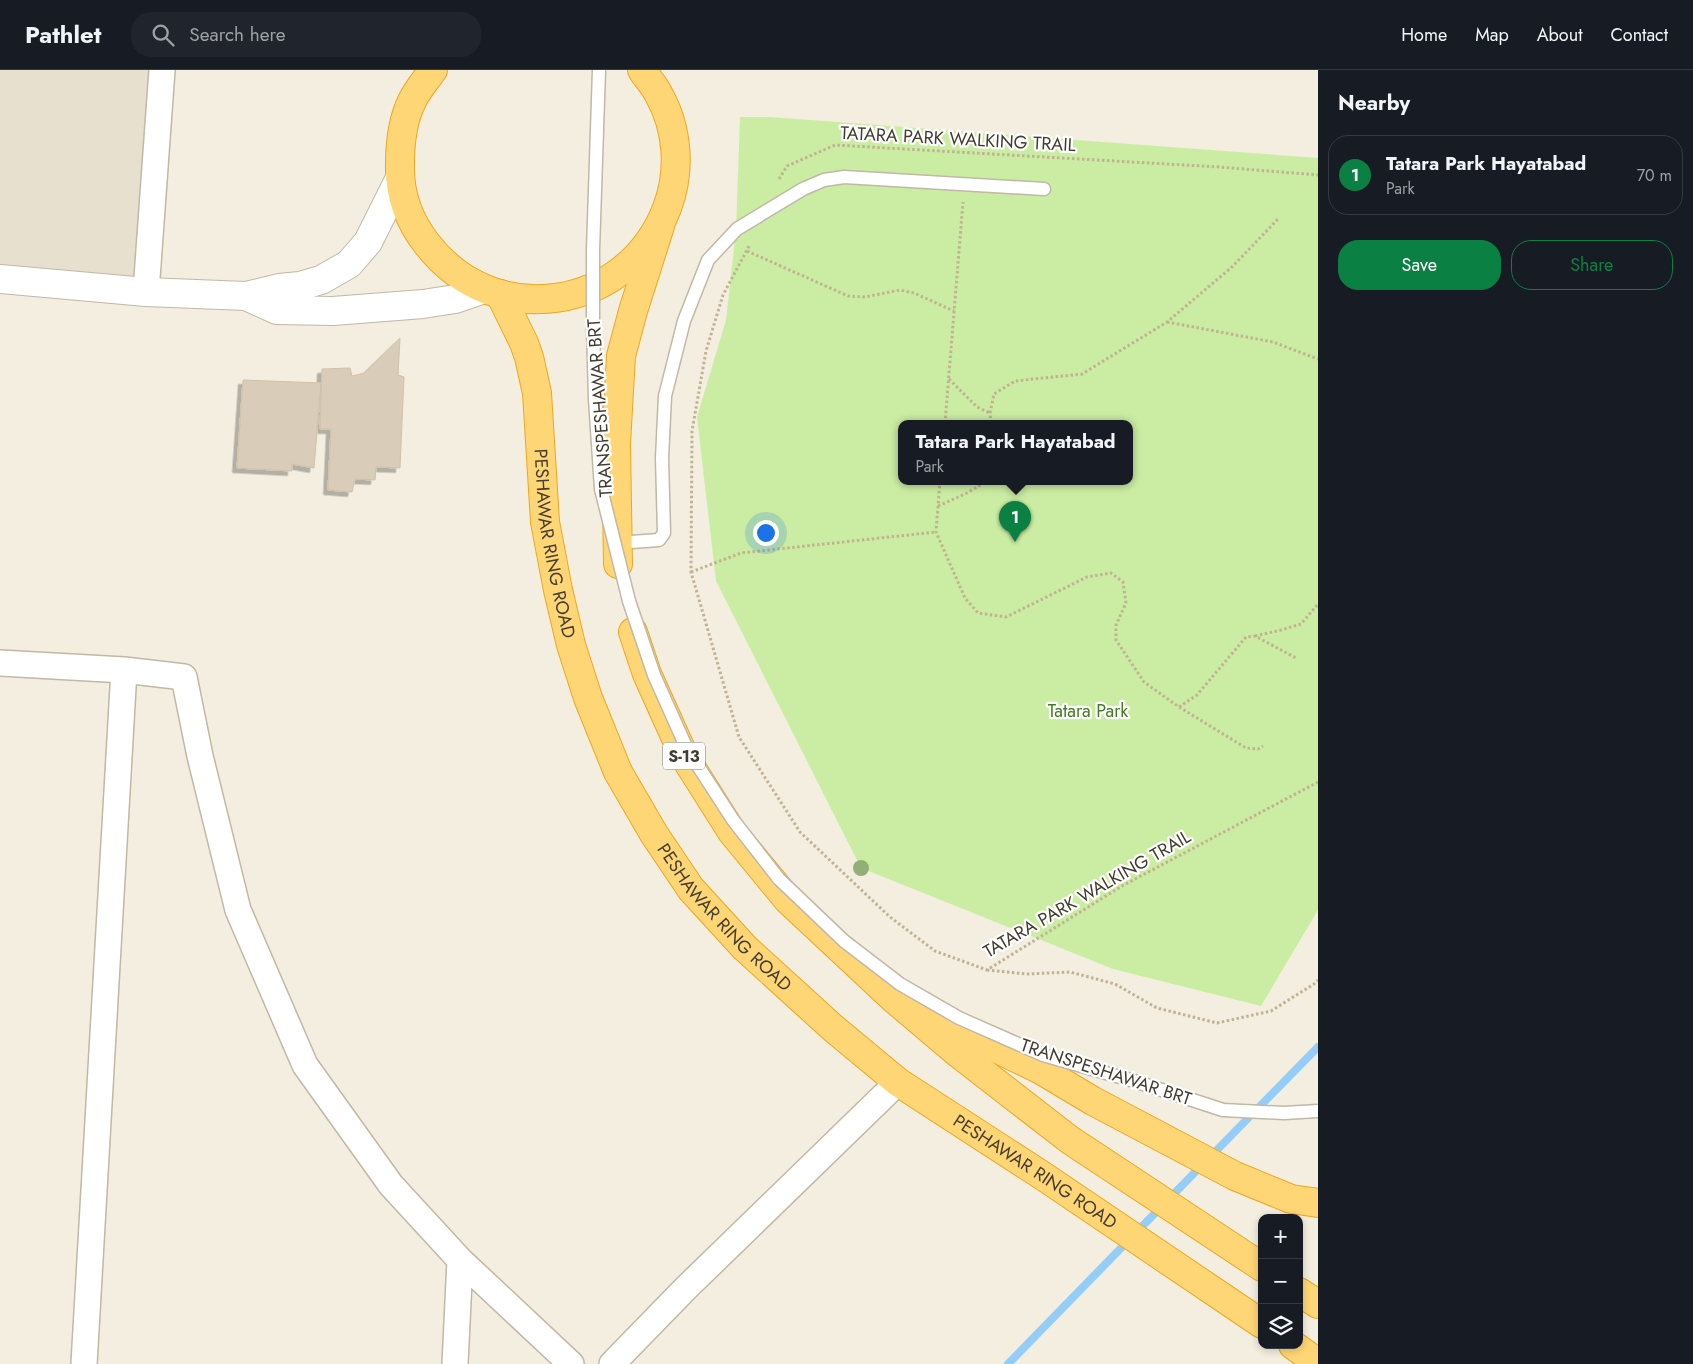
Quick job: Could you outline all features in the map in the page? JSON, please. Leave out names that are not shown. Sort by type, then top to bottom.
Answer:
[{"type":"highway","points":[[433,70],[412,102],[400,140],[399,180],[406,208],[419,234],[436,256],[459,275],[492,292],[531,299],[562,297],[592,288],[619,273],[643,252],[660,226],[672,194],[677,160],[672,126],[659,94],[642,70]]},
{"type":"highway","name":"S-13","points":[[660,226],[621,356],[616,444],[617,543],[620,591],[647,674],[684,756],[732,832],[788,900],[894,999],[959,1054],[1070,1140],[1258,1264]]},
{"type":"highway","name":"PESHAWAR RING ROAD","points":[[492,292],[524,343],[529,357],[537,393],[545,522],[571,645],[588,698],[618,772],[654,834],[691,889],[745,948],[833,1028],[898,1082],[1043,1176],[1258,1321]]},
{"type":"highway","points":[[894,999],[1041,1070],[1093,1101],[1235,1176],[1291,1199],[1318,1203]]},
{"type":"highway","points":[[1303,1295],[1318,1304]]},
{"type":"highway","points":[[1299,1349],[1318,1363]]},
{"type":"street","points":[[146,292],[162,70]]},
{"type":"street","points":[[0,279],[146,292],[246,296],[279,288],[300,286],[321,280],[349,264],[368,242],[399,180]]},
{"type":"street","points":[[246,296],[277,310],[333,311],[423,304],[492,292]]},
{"type":"street","points":[[0,663],[124,670],[184,677],[200,756],[238,910],[305,1064],[391,1185],[460,1260],[571,1364]]},
{"type":"street","points":[[84,1364],[124,670]]},
{"type":"street","points":[[612,1364],[898,1082]]},
{"type":"street","points":[[455,1364],[460,1260]]},
{"type":"lane","name":"TRANSPESHAWAR BRT","points":[[599,70],[594,327],[595,399],[601,489],[629,601],[654,675],[687,749],[733,820],[779,879],[844,942],[900,984],[959,1018],[1043,1055],[1134,1081],[1223,1110],[1284,1113],[1318,1111]]},
{"type":"lane","points":[[617,543],[658,540],[664,533],[662,458],[665,396],[684,321],[708,260],[737,229],[803,190],[824,180],[844,177],[1044,189]]},
{"type":"path","name":"TATARA PARK WALKING TRAIL","points":[[1318,175],[1218,167],[835,144],[787,166],[772,192],[747,251],[723,295],[706,351],[692,430],[691,572],[740,737],[800,832],[890,917],[935,951],[987,970],[1122,886],[1318,782]]},
{"type":"path","points":[[945,420],[964,184]]},
{"type":"path","points":[[991,420],[990,413],[994,394],[1014,381],[1082,374],[1166,322],[1232,267],[1278,219]]},
{"type":"path","points":[[747,251],[848,296],[865,297],[900,290],[914,293],[954,311]]},
{"type":"path","points":[[1166,322],[1273,342],[1318,359]]},
{"type":"path","points":[[949,378],[977,407],[990,413]]},
{"type":"path","points":[[940,485],[936,532],[965,598],[978,613],[1006,617],[1087,576],[1111,573],[1123,582],[1126,603],[1116,625],[1116,640],[1144,682],[1179,707],[1246,748],[1258,749],[1263,746]]},
{"type":"path","points":[[938,506],[980,485]]},
{"type":"path","points":[[691,572],[741,553],[936,532]]},
{"type":"path","points":[[1179,707],[1197,695],[1246,637],[1300,624],[1318,604]]},
{"type":"path","points":[[1255,636],[1296,658]]},
{"type":"path","points":[[987,970],[1028,974],[1070,972],[1115,984],[1157,1008],[1217,1023],[1271,1011],[1318,980]]},
{"type":"shaded area","points":[[0,70],[172,70],[158,288],[0,277]]},
{"type":"green space","name":"Tatara Park","points":[[740,117],[770,117],[1318,158],[1318,910],[1261,1006],[1113,969],[861,868],[716,581],[697,417],[726,320],[736,230]]},
{"type":"building","points":[[400,338],[398,375],[404,377],[400,468],[376,467],[375,480],[355,479],[352,492],[328,490],[331,429],[320,429],[322,369],[350,368],[352,376],[364,373]]},
{"type":"building","points":[[243,380],[321,383],[314,468],[292,464],[292,471],[237,468]]},
{"type":"waterway","points":[[1210,1157],[1318,1047]]},
{"type":"waterway","points":[[1008,1364],[1202,1165]]},
{"type":"place","name":"Tatara Park Hayatabad","points":[[1015,542]]}]
